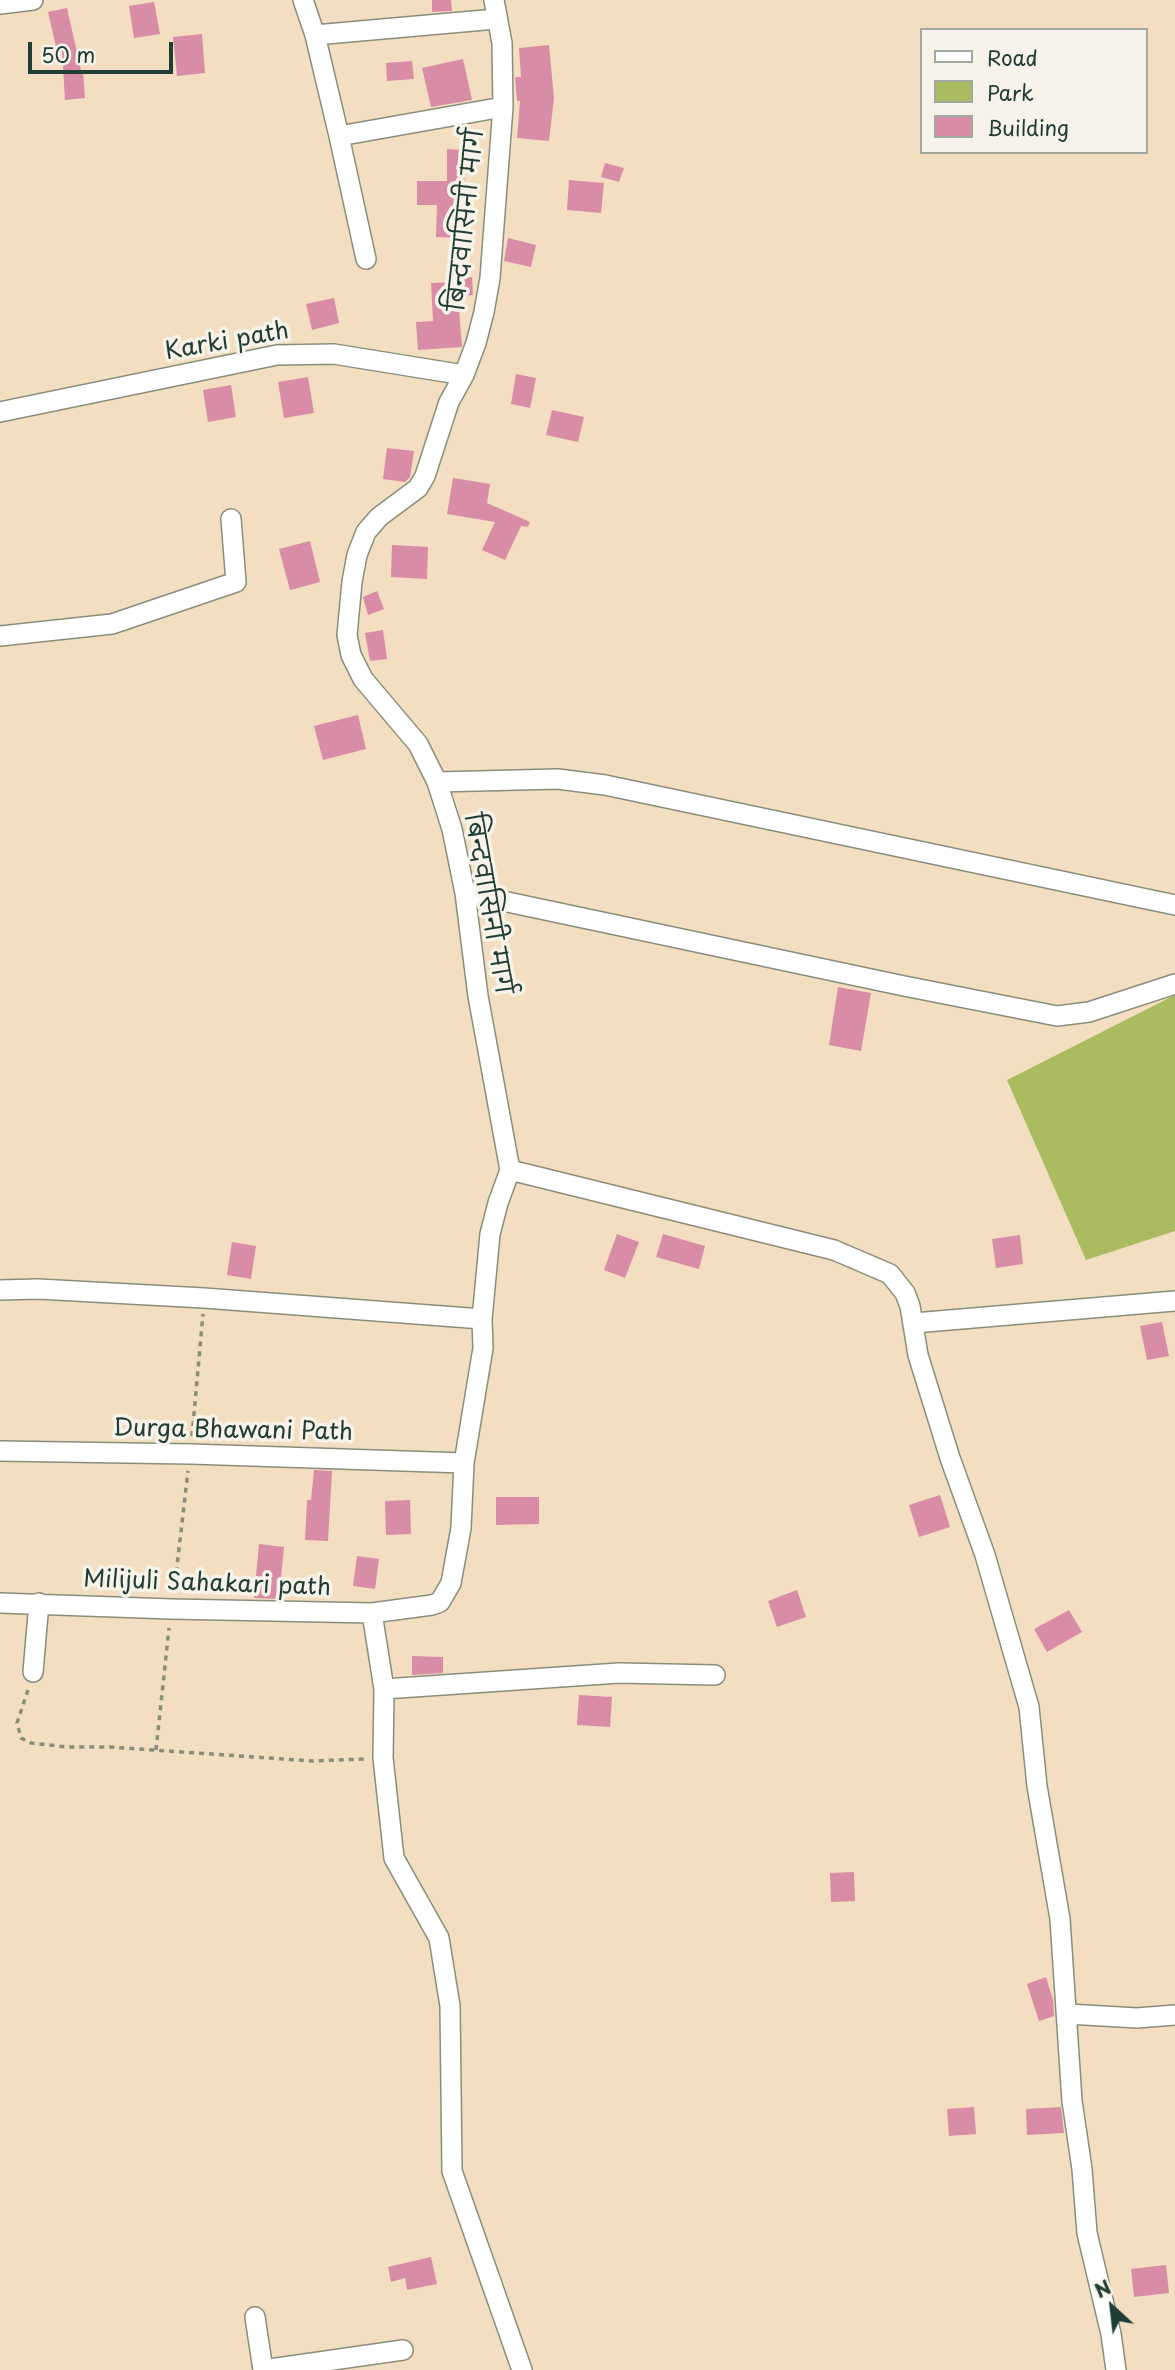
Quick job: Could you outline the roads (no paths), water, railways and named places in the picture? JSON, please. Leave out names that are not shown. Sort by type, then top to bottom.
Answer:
[{"type":"street","points":[[0,4],[33,0]]},
{"type":"street","points":[[303,0],[315,35],[366,259]]},
{"type":"street","points":[[315,35],[495,9]]},
{"type":"street","name":"बिन्दवासिनी मार्ग","points":[[495,9],[502,43],[503,107],[490,278],[476,343],[464,375],[449,402],[425,476],[418,488],[379,517],[366,532],[356,564],[347,635],[351,655],[363,679],[418,744],[437,782],[452,829],[465,893],[478,996],[510,1170]]},
{"type":"street","points":[[339,136],[503,107]]},
{"type":"street","name":"Karki path","points":[[0,412],[277,355],[334,354],[464,375]]},
{"type":"street","points":[[0,636],[112,624],[236,582],[230,519]]},
{"type":"street","points":[[437,782],[558,779],[605,785],[1175,905]]},
{"type":"street","points":[[465,893],[1057,1016],[1088,1012],[1175,984]]},
{"type":"street","points":[[510,1170],[834,1250],[863,1260],[890,1274],[899,1283],[910,1306],[918,1355],[950,1458],[985,1556],[1029,1707],[1037,1786],[1060,1919],[1072,2101],[1082,2169],[1087,2233],[1111,2334],[1116,2370]]},
{"type":"street","name":"Milijuli Sahakari path","points":[[0,1603],[372,1613],[440,1602],[451,1583],[461,1528],[464,1463],[483,1348],[482,1320],[490,1234],[510,1170]]},
{"type":"street","points":[[0,1290],[38,1289],[204,1298],[482,1320]]},
{"type":"street","points":[[914,1323],[1175,1301]]},
{"type":"street","name":"Durga Bhawani Path","points":[[0,1451],[464,1463]]},
{"type":"street","points":[[33,1672],[39,1603]]},
{"type":"street","points":[[372,1613],[384,1689],[383,1758],[394,1858],[439,1938],[450,2006],[452,2171],[522,2370]]},
{"type":"street","points":[[384,1689],[619,1673],[715,1675]]},
{"type":"street","points":[[1068,2014],[1137,2018],[1175,2015]]},
{"type":"street","points":[[255,2318],[264,2370],[403,2350]]}]
